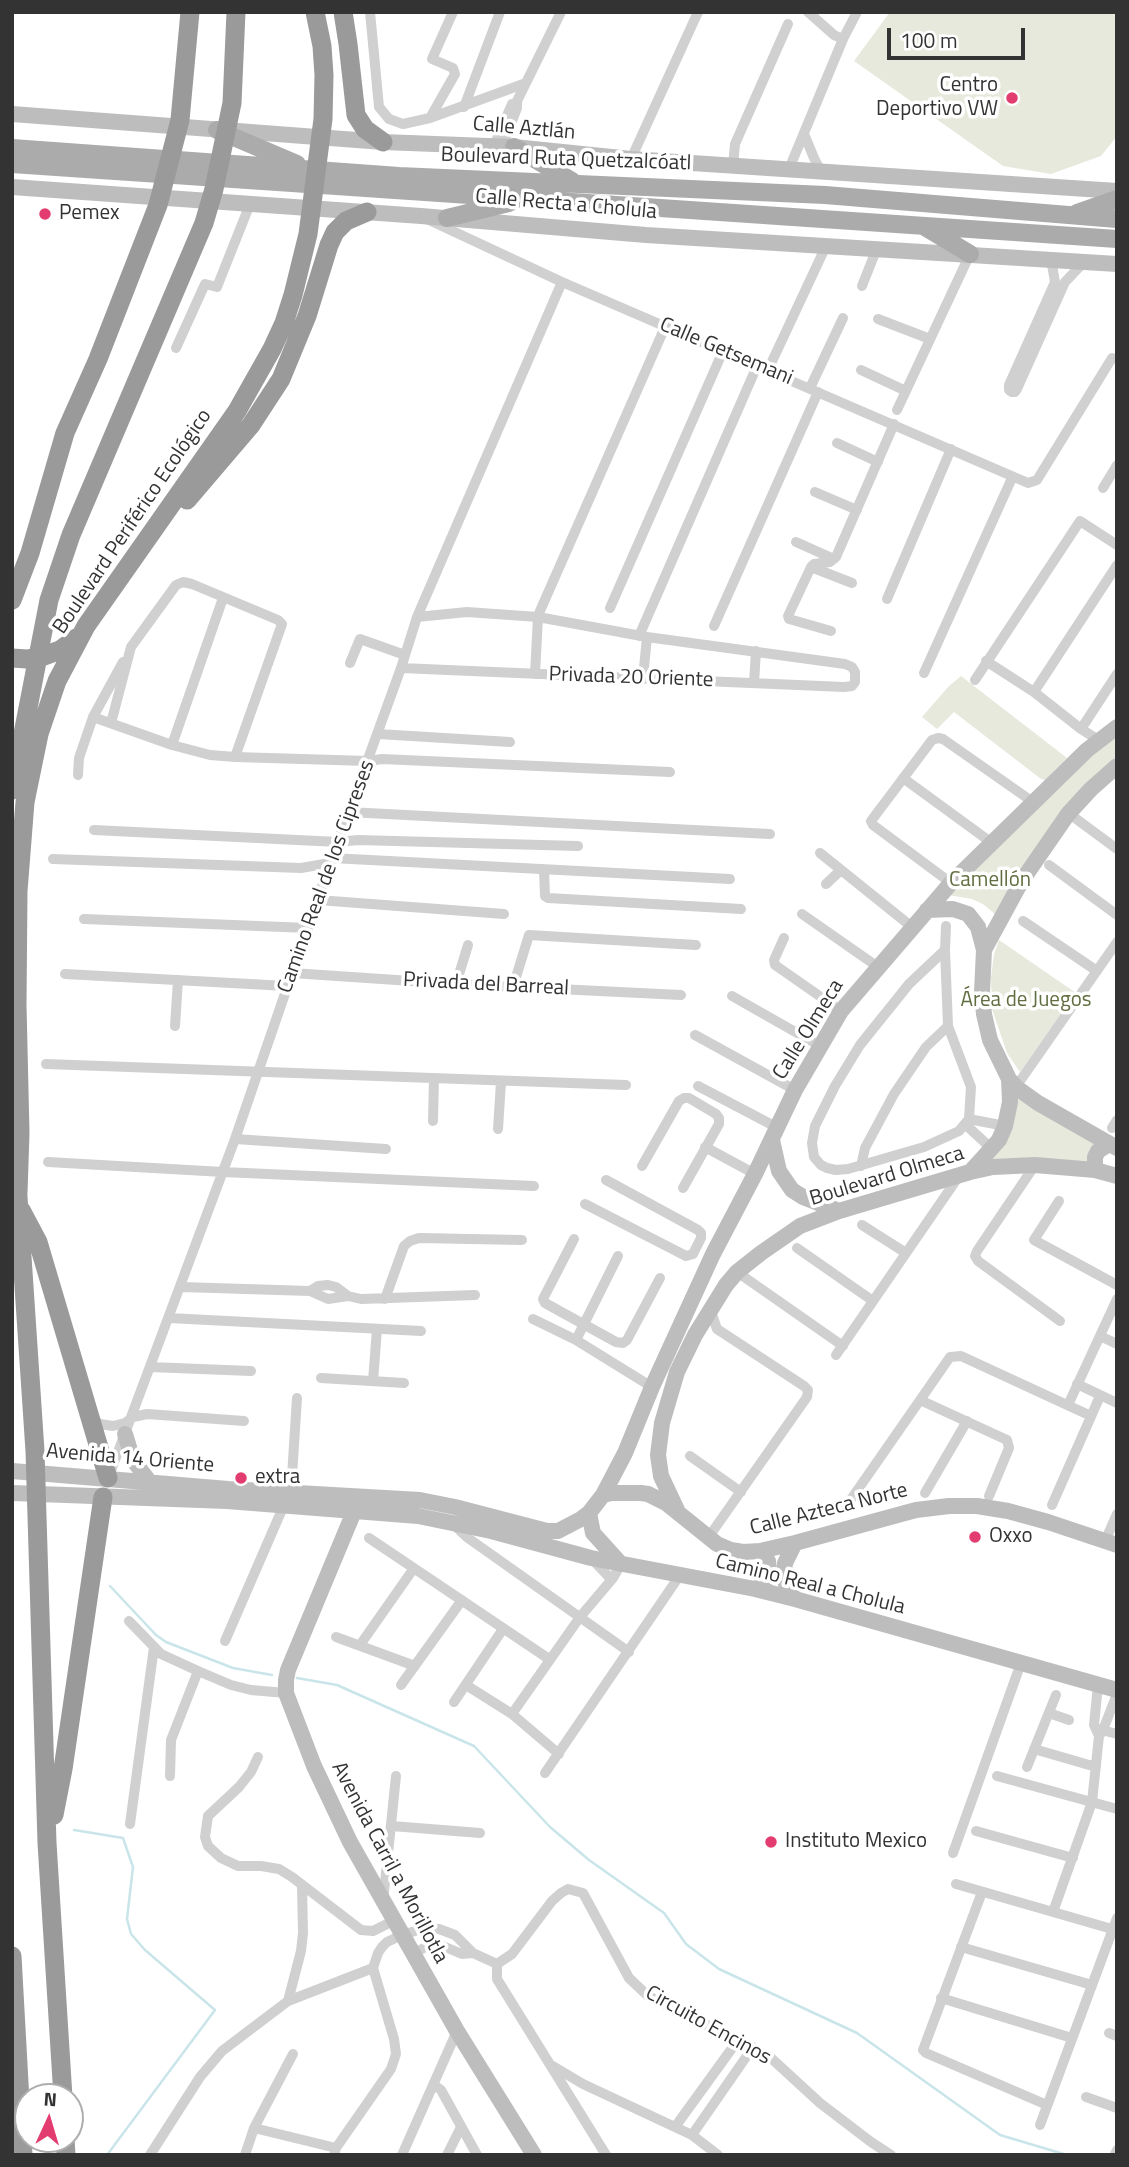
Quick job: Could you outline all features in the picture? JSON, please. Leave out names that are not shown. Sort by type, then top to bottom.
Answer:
[{"type":"highway","points":[[12,600],[30,553],[65,433],[98,359],[158,205],[175,146],[184,95],[190,12]]},
{"type":"highway","name":"Boulevard Periférico Ecológico","points":[[12,789],[49,600],[81,512],[204,223],[220,164],[232,103],[236,12]]},
{"type":"highway","name":"Boulevard Periférico Ecológico","points":[[18,1199],[20,1133],[17,941],[22,828],[33,756],[45,714],[65,665],[86,626],[237,411],[272,349],[293,295],[308,234],[323,119],[322,46],[315,12]]},
{"type":"highway","points":[[343,12],[356,115],[365,129],[383,142]]},
{"type":"highway","points":[[155,528],[197,490],[262,411],[281,379],[297,343],[332,238],[346,221],[367,212]]},
{"type":"highway","points":[[12,658],[35,659],[52,653],[75,639],[86,626]]},
{"type":"highway","name":"Boulevard Periférico Ecológico","points":[[12,1138],[35,1451],[47,1843]]},
{"type":"highway","points":[[18,1199],[38,1242],[90,1417],[106,1488],[63,1769],[47,1843],[62,2083]]},
{"type":"highway","points":[[12,1956],[23,2155]]},
{"type":"main road","name":"Calle Aztlán","points":[[12,114],[383,142],[503,147],[631,159],[1117,191]]},
{"type":"main road","points":[[217,130],[310,170]]},
{"type":"main road","points":[[503,147],[575,182]]},
{"type":"main road","name":"Boulevard Ruta Quetzalcóatl","points":[[12,148],[399,176],[825,195],[1117,219]]},
{"type":"main road","name":"Calle Recta a Cholula","points":[[12,164],[1117,239]]},
{"type":"main road","name":"Calle Recta a Cholula","points":[[12,187],[646,235],[1117,264]]},
{"type":"main road","points":[[447,218],[526,199]]},
{"type":"main road","points":[[1068,216],[1117,199]]},
{"type":"main road","points":[[922,226],[970,254]]},
{"type":"main road","name":"Calle Olmeca","points":[[603,1495],[625,1453],[713,1254],[795,1090],[841,1011],[951,883],[1087,750],[1117,727]]},
{"type":"main road","points":[[984,950],[1004,910],[1068,814],[1117,766]]},
{"type":"main road","points":[[927,910],[953,909],[968,914],[978,927],[984,950],[984,1014],[994,1049],[1012,1087],[1059,1116],[1113,1135],[1098,1151],[1094,1170]]},
{"type":"main road","points":[[964,1174],[992,1149],[1005,1126],[1012,1087]]},
{"type":"main road","points":[[775,1134],[779,1171],[792,1190],[839,1211]]},
{"type":"main road","name":"Boulevard Olmeca","points":[[678,1512],[661,1476],[658,1455],[662,1423],[677,1372],[710,1309],[737,1272],[800,1226],[839,1211],[964,1174],[993,1167],[1035,1165],[1094,1170],[1117,1176]]},
{"type":"main road","points":[[127,1427],[133,1460],[149,1482]]},
{"type":"main road","name":"Avenida 14 Oriente","points":[[12,1471],[106,1488],[357,1503],[420,1500],[455,1507],[493,1525]]},
{"type":"main road","name":"Avenida 14 Oriente","points":[[12,1493],[106,1488],[149,1482],[228,1495]]},
{"type":"main road","name":"Calle Azteca Norte","points":[[603,1495],[648,1494],[678,1512],[716,1544],[732,1550],[760,1551],[916,1510],[949,1506],[977,1506],[1008,1511],[1111,1543]]},
{"type":"main road","points":[[493,1525],[551,1531],[563,1529],[589,1514],[603,1495]]},
{"type":"main road","points":[[286,1693],[285,1680],[288,1670],[357,1503]]},
{"type":"main road","name":"Avenida 14 Oriente","points":[[357,1503],[450,1522],[493,1525]]},
{"type":"main road","points":[[589,1514],[593,1533],[621,1564]]},
{"type":"main road","name":"Camino Real a Cholula","points":[[493,1525],[591,1558],[795,1599],[1117,1692]]},
{"type":"main road","points":[[795,1543],[785,1563],[784,1574],[786,1584],[795,1599]]},
{"type":"main road","points":[[755,1589],[765,1583],[769,1572],[768,1561],[760,1551]]},
{"type":"main road","name":"Avenida Carril a Morillotla","points":[[286,1693],[314,1766],[350,1842],[457,2031],[534,2155]]},
{"type":"street","points":[[370,12],[379,107],[389,120],[403,124],[430,118],[526,83]]},
{"type":"street","points":[[430,118],[455,74],[453,68],[432,59],[453,12]]},
{"type":"street","points":[[464,107],[500,12]]},
{"type":"street","points":[[503,147],[517,101],[561,12]]},
{"type":"street","points":[[631,159],[698,12]]},
{"type":"street","points":[[808,12],[834,35],[844,39]]},
{"type":"street","points":[[789,169],[858,12]]},
{"type":"street","points":[[733,166],[735,144],[788,24]]},
{"type":"street","points":[[804,134],[821,172]]},
{"type":"street","points":[[176,348],[205,284],[217,287],[250,204]]},
{"type":"street","name":"Calle Getsemani","points":[[421,216],[665,327],[894,424],[1012,478],[1033,483],[1112,358]]},
{"type":"street","points":[[643,678],[643,637],[762,368],[826,246]]},
{"type":"street","points":[[862,286],[877,248]]},
{"type":"street","points":[[897,410],[970,254]]},
{"type":"street","points":[[1051,259],[1055,282],[1009,385],[1012,392],[1017,389],[1065,282],[1085,261]]},
{"type":"street","name":"Camino Real de los Cipreses","points":[[106,1488],[235,1139],[417,617],[562,282]]},
{"type":"street","points":[[714,626],[843,318]]},
{"type":"street","points":[[878,319],[930,339]]},
{"type":"street","points":[[535,674],[538,617],[665,327]]},
{"type":"street","points":[[610,608],[723,351]]},
{"type":"street","points":[[860,370],[906,391]]},
{"type":"street","points":[[834,559],[894,424]]},
{"type":"street","points":[[837,443],[878,462]]},
{"type":"street","points":[[887,599],[951,449]]},
{"type":"street","points":[[1102,488],[1117,465]]},
{"type":"street","points":[[924,673],[1012,478]]},
{"type":"street","points":[[816,492],[857,510]]},
{"type":"street","points":[[975,680],[1080,521],[1117,545]]},
{"type":"street","points":[[796,542],[834,559]]},
{"type":"street","points":[[831,631],[789,619],[788,616],[811,567],[834,559]]},
{"type":"street","points":[[1034,692],[1117,565]]},
{"type":"street","points":[[811,567],[852,583]]},
{"type":"street","points":[[78,775],[79,758],[93,716],[131,647],[176,585],[183,582],[278,620],[282,624],[235,757]]},
{"type":"street","points":[[172,745],[223,598]]},
{"type":"street","points":[[417,617],[467,612],[538,617],[643,637],[756,651],[754,683]]},
{"type":"street","points":[[350,663],[360,639],[405,655]]},
{"type":"street","points":[[111,723],[131,647]]},
{"type":"street","name":"Privada 20 Oriente","points":[[401,668],[844,687],[852,686],[855,682],[852,667],[845,664],[756,651]]},
{"type":"street","points":[[986,661],[1034,692],[1100,741]]},
{"type":"street","points":[[1081,729],[1117,674]]},
{"type":"street","points":[[93,716],[172,745],[211,755],[368,761],[382,759],[670,772]]},
{"type":"street","points":[[378,734],[510,742]]},
{"type":"street","points":[[951,883],[871,821],[932,740],[943,739],[1033,802]]},
{"type":"street","points":[[903,778],[992,843]]},
{"type":"street","points":[[348,812],[770,834]]},
{"type":"street","points":[[1074,818],[1117,849]]},
{"type":"street","points":[[94,830],[338,842],[358,840],[578,846]]},
{"type":"street","points":[[820,853],[912,927]]},
{"type":"street","points":[[53,859],[301,868],[331,860],[730,879]]},
{"type":"street","points":[[1048,865],[1117,915]]},
{"type":"street","points":[[301,868],[323,883]]},
{"type":"street","points":[[544,870],[544,896],[548,898],[741,909]]},
{"type":"street","points":[[826,884],[841,870]]},
{"type":"street","points":[[318,900],[504,914]]},
{"type":"street","points":[[802,914],[878,967]]},
{"type":"street","points":[[84,919],[308,928]]},
{"type":"street","points":[[1023,921],[1097,971]]},
{"type":"street","points":[[946,926],[948,1026],[971,1087],[967,1122],[992,1149]]},
{"type":"street","points":[[513,987],[529,935],[696,945]]},
{"type":"street","points":[[784,938],[774,960],[775,965],[841,1011]]},
{"type":"street","points":[[1012,1087],[1117,942]]},
{"type":"street","points":[[457,984],[468,945]]},
{"type":"street","points":[[945,950],[909,984],[860,1045],[815,1125],[812,1143],[814,1157],[821,1165],[836,1170],[860,1166],[924,1147],[946,1138],[967,1122],[1005,1126]]},
{"type":"street","name":"Privada del Barreal","points":[[292,973],[681,995]]},
{"type":"street","points":[[65,974],[287,986]]},
{"type":"street","points":[[175,1026],[178,980]]},
{"type":"street","points":[[732,996],[820,1046]]},
{"type":"street","points":[[860,1166],[865,1147],[894,1094],[926,1048],[948,1026]]},
{"type":"street","points":[[695,1035],[795,1090]]},
{"type":"street","points":[[46,1064],[626,1085]]},
{"type":"street","points":[[433,1121],[434,1079]]},
{"type":"street","points":[[498,1129],[501,1082]]},
{"type":"street","points":[[698,1086],[775,1134]]},
{"type":"street","points":[[642,1166],[679,1101],[689,1098],[716,1114],[719,1124],[683,1188]]},
{"type":"street","points":[[235,1139],[386,1149]]},
{"type":"street","points":[[705,1147],[755,1174]]},
{"type":"street","points":[[48,1162],[534,1186]]},
{"type":"street","points":[[1035,1165],[975,1256],[978,1261],[1060,1321]]},
{"type":"street","points":[[737,1272],[839,1351],[964,1174]]},
{"type":"street","points":[[585,1204],[686,1256],[693,1254],[701,1238],[698,1230],[606,1180]]},
{"type":"street","points":[[1059,1201],[1034,1240],[1117,1285]]},
{"type":"street","points":[[862,1226],[906,1253]]},
{"type":"street","points":[[385,1299],[404,1246],[410,1241],[418,1238],[522,1240]]},
{"type":"street","points":[[574,1239],[542,1299],[616,1342],[623,1343],[627,1340],[660,1278]]},
{"type":"street","points":[[697,1245],[713,1254]]},
{"type":"street","points":[[797,1248],[873,1301]]},
{"type":"street","points":[[576,1340],[618,1256]]},
{"type":"street","points":[[181,1287],[310,1291],[327,1285],[336,1287],[348,1296],[361,1299],[475,1295]]},
{"type":"street","points":[[1068,1405],[1117,1299]]},
{"type":"street","points":[[708,1538],[807,1397],[808,1390],[718,1329],[710,1309]]},
{"type":"street","points":[[169,1318],[421,1331]]},
{"type":"street","points":[[533,1319],[576,1340],[652,1387]]},
{"type":"street","points":[[373,1381],[377,1329]]},
{"type":"street","points":[[1100,1336],[1117,1344]]},
{"type":"street","points":[[845,1507],[954,1355],[1091,1416]]},
{"type":"street","points":[[150,1367],[251,1371]]},
{"type":"street","points":[[321,1378],[404,1383]]},
{"type":"street","points":[[1077,1384],[1117,1404]]},
{"type":"street","points":[[1052,1505],[1100,1396]]},
{"type":"street","points":[[225,1641],[287,1498],[297,1398]]},
{"type":"street","points":[[920,1399],[1007,1440],[1009,1444],[989,1496]]},
{"type":"street","points":[[90,1417],[107,1426],[127,1427],[148,1414],[244,1421]]},
{"type":"street","points":[[925,1493],[967,1421]]},
{"type":"street","points":[[690,1456],[741,1492]]},
{"type":"street","points":[[1111,1543],[1117,1514]]},
{"type":"street","points":[[450,1522],[468,1538],[629,1652]]},
{"type":"street","points":[[369,1538],[550,1659]]},
{"type":"street","points":[[591,1558],[611,1579]]},
{"type":"street","points":[[512,1714],[621,1564]]},
{"type":"street","points":[[360,1645],[414,1568]]},
{"type":"street","points":[[545,1773],[680,1575]]},
{"type":"street","points":[[401,1685],[463,1600]]},
{"type":"street","points":[[129,1621],[162,1654],[198,1671],[251,1690],[286,1693]]},
{"type":"street","points":[[454,1702],[503,1629]]},
{"type":"street","points":[[336,1637],[415,1665]]},
{"type":"street","points":[[130,1824],[154,1647]]},
{"type":"street","points":[[953,1853],[1021,1663]]},
{"type":"street","points":[[170,1776],[171,1740],[198,1671]]},
{"type":"street","points":[[466,1685],[512,1714],[558,1754]]},
{"type":"street","points":[[1053,1912],[1092,1802],[1101,1716],[1098,1685]]},
{"type":"street","points":[[1101,1716],[1117,1692]]},
{"type":"street","points":[[1027,1767],[1056,1695]]},
{"type":"street","points":[[1049,1713],[1069,1720]]},
{"type":"street","points":[[1099,1731],[1117,1734]]},
{"type":"street","points":[[1034,1749],[1096,1767]]},
{"type":"street","points":[[258,1757],[251,1772],[239,1787],[208,1816],[205,1837],[208,1846],[238,1866],[278,1869],[361,1930],[439,1929],[455,1935],[474,1954],[497,1965],[497,1979],[606,2155]]},
{"type":"street","points":[[383,1903],[396,1776]]},
{"type":"street","points":[[998,1776],[1117,1809]]},
{"type":"street","points":[[392,1826],[481,1833]]},
{"type":"street","points":[[976,1831],[1073,1858]]},
{"type":"street","points":[[956,1884],[1112,1929]]},
{"type":"street","points":[[288,2001],[301,1951],[302,1886]]},
{"type":"street","name":"Circuito Encinos","points":[[497,1965],[512,1954],[561,1893],[568,1889],[583,1893],[629,1978],[648,1996],[771,2058],[820,2103],[891,2155]]},
{"type":"street","points":[[982,1892],[923,2050],[1047,2105]]},
{"type":"street","points":[[1040,2124],[1117,1918]]},
{"type":"street","points":[[254,2128],[335,2151],[391,2069],[396,2054],[373,1968],[377,1953],[397,1928]]},
{"type":"street","points":[[413,1954],[427,1946],[438,1944],[462,1954],[474,1954]]},
{"type":"street","points":[[961,1947],[1092,1985]]},
{"type":"street","points":[[150,2155],[200,2077],[222,2051],[288,2001],[373,1968]]},
{"type":"street","points":[[941,1998],[1072,2038]]},
{"type":"street","points":[[402,2155],[457,2031]]},
{"type":"street","points":[[675,2127],[738,2040]]},
{"type":"street","points":[[692,2135],[753,2048]]},
{"type":"street","points":[[245,2155],[254,2128],[293,2054]]},
{"type":"street","points":[[549,2064],[583,2084],[692,2135],[718,2155]]},
{"type":"street","points":[[434,2085],[441,2090],[477,2155]]},
{"type":"street","points":[[1086,2097],[1117,2108]]},
{"type":"street","points":[[447,2155],[461,2127]]},
{"type":"green space","name":"Centro Deportivo VW","points":[[890,12],[1117,12],[1117,136],[1101,156],[1051,174],[1003,166],[854,61]]},
{"type":"green space","points":[[961,676],[1067,758],[1045,780],[954,712],[937,729],[922,717]]},
{"type":"green space","name":"Camellón","points":[[1117,730],[1117,756],[1084,787],[996,915],[972,899],[948,895]]},
{"type":"green space","name":"Área de Juegos","points":[[999,940],[1076,993],[1020,1072],[1007,1053],[992,1009],[991,978]]},
{"type":"green space","points":[[1016,1094],[1098,1144],[1090,1163],[986,1167]]},
{"type":"waterway","points":[[110,1586],[156,1635],[166,1642],[233,1668],[272,1675]]},
{"type":"waterway","points":[[297,1678],[337,1685],[474,1746],[550,1827],[589,1860],[664,1913],[686,1944],[719,1969],[857,2033],[1000,2135],[1067,2155]]},
{"type":"waterway","points":[[74,1830],[123,1838],[133,1867],[127,1919],[131,1934],[145,1950],[215,2010],[107,2155]]},
{"type":"place","name":"Centro Deportivo VW","points":[[1012,98]]},
{"type":"place","name":"Pemex","points":[[45,214]]},
{"type":"place","name":"extra","points":[[241,1478]]},
{"type":"place","name":"Oxxo","points":[[975,1537]]},
{"type":"place","name":"Instituto Mexico","points":[[771,1842]]}]
